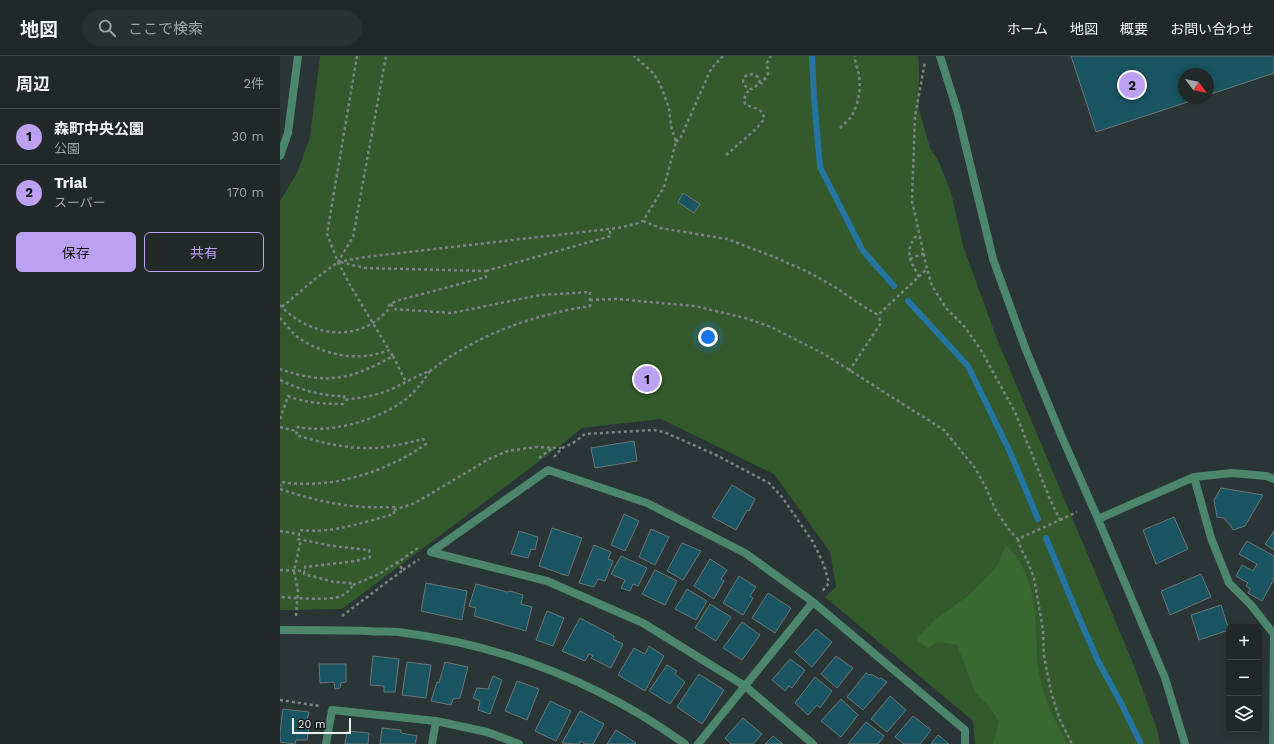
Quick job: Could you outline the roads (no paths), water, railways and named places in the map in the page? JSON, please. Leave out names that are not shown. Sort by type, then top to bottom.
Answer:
[{"type":"street","points":[[280,156],[288,133],[298,56]]},
{"type":"street","points":[[940,56],[957,110],[993,260],[1026,350],[1165,678],[1185,744]]},
{"type":"street","points":[[813,744],[745,686],[643,623],[547,581],[431,552],[548,470],[647,503],[745,553],[814,602],[964,730],[965,744]]},
{"type":"street","points":[[1098,519],[1194,477],[1232,473],[1266,476],[1274,479]]},
{"type":"street","points":[[1194,477],[1211,538],[1228,583],[1251,605],[1274,633],[1273,744]]},
{"type":"street","points":[[698,744],[814,602]]},
{"type":"street","points":[[280,630],[397,632],[472,645],[542,666],[586,685],[629,707],[685,744]]},
{"type":"street","points":[[326,744],[332,710],[436,721],[487,732],[519,744]]},
{"type":"street","points":[[432,744],[436,721]]},
{"type":"waterway","points":[[812,56],[820,167],[863,251],[894,286]]},
{"type":"waterway","points":[[908,301],[968,366],[1010,452],[1038,519]]},
{"type":"waterway","points":[[1046,538],[1098,661],[1141,744]]},
{"type":"place","name":"Trial","points":[[1132,85]]},
{"type":"place","name":"森町中央公園","points":[[647,379]]}]
